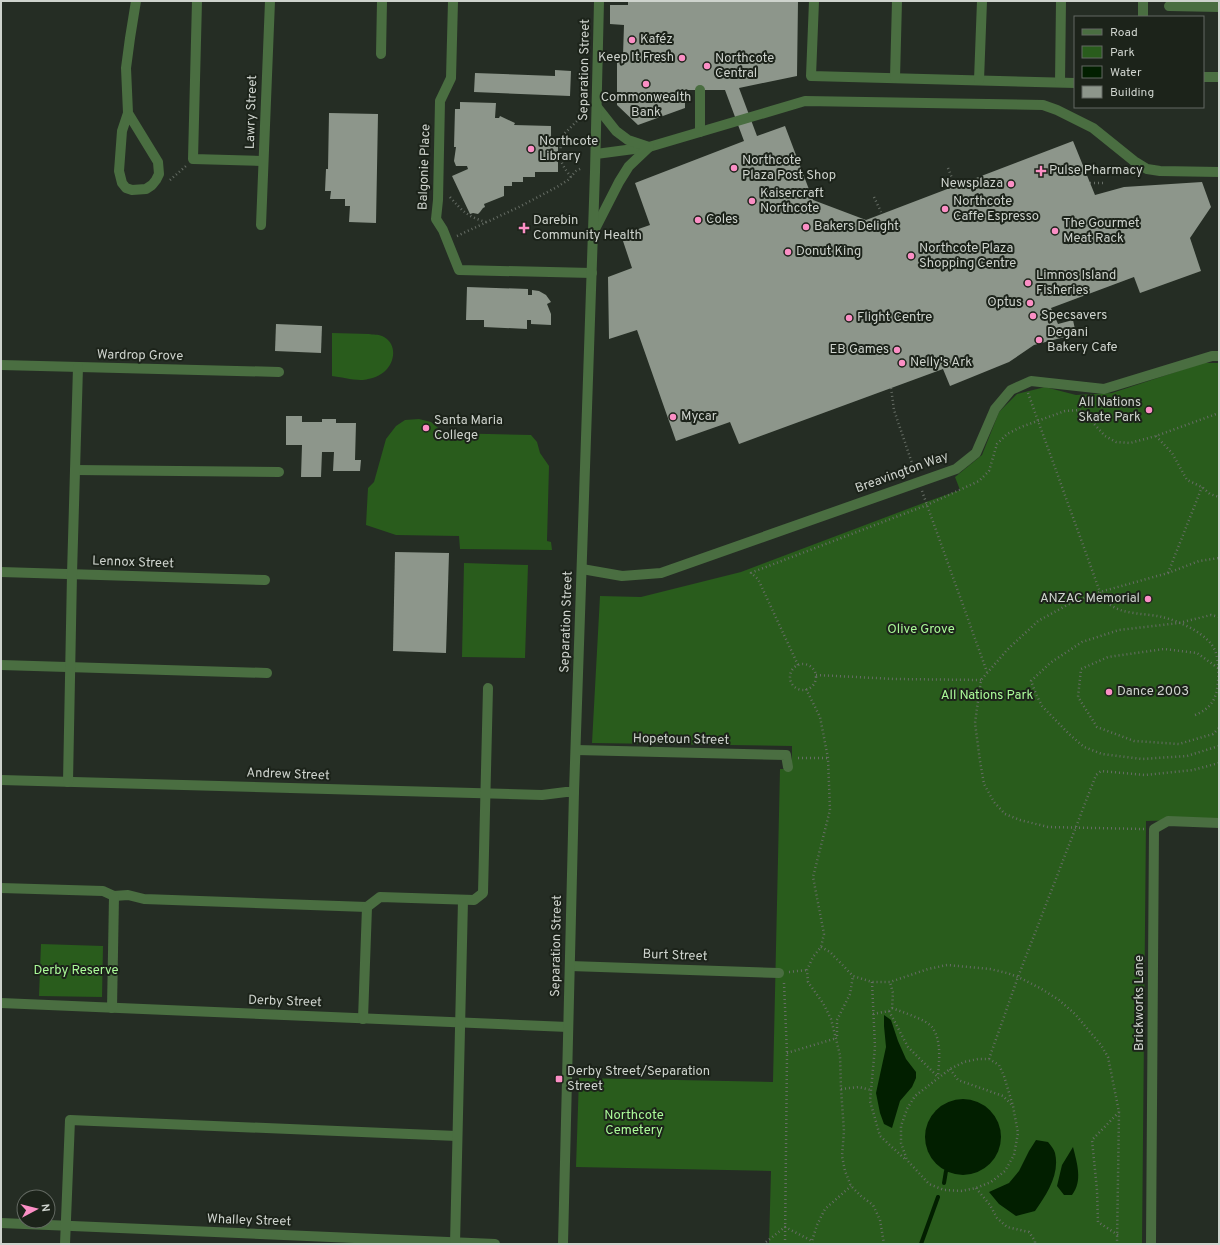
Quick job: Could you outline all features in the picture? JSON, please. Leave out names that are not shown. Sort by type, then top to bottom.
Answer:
[{"type":"street","points":[[128,113],[158,162],[159,174],[156,180],[146,189],[139,191],[126,188],[122,183],[120,171],[122,131],[128,113],[126,68],[136,1]]},
{"type":"street","points":[[197,1],[194,159],[263,161]]},
{"type":"street","name":"Lawry Street","points":[[261,225],[270,1]]},
{"type":"street","points":[[381,54],[382,1]]},
{"type":"street","name":"Balgonie Place","points":[[453,1],[451,78],[440,101],[436,218],[443,230],[459,270],[592,273]]},
{"type":"street","name":"Separation Street","points":[[563,1244],[574,792],[596,154],[599,1]]},
{"type":"street","points":[[814,1],[811,76],[1074,82]]},
{"type":"street","points":[[895,78],[897,1]]},
{"type":"street","points":[[979,80],[982,1]]},
{"type":"street","points":[[1060,82],[1061,1]]},
{"type":"street","points":[[1143,1],[1143,16]]},
{"type":"street","points":[[1169,6],[1219,7]]},
{"type":"street","points":[[1204,77],[1219,77]]},
{"type":"street","points":[[700,90],[700,132]]},
{"type":"street","points":[[596,154],[649,147],[805,101],[1042,105],[1057,110],[1093,128],[1134,162],[1147,169],[1160,171],[1219,172]]},
{"type":"street","points":[[597,107],[616,131],[628,140],[649,147]]},
{"type":"street","points":[[593,232],[629,166],[649,147]]},
{"type":"street","name":"Breavington Way","points":[[582,569],[622,576],[661,573],[956,469],[976,453],[995,409],[1011,390],[1031,381],[1104,389],[1212,356],[1219,356]]},
{"type":"street","name":"Wardrop Grove","points":[[1,365],[279,372]]},
{"type":"street","points":[[68,782],[78,367]]},
{"type":"street","points":[[75,470],[278,472]]},
{"type":"street","name":"Lennox Street","points":[[1,572],[265,580]]},
{"type":"street","points":[[1,665],[267,673]]},
{"type":"street","points":[[1,888],[103,891],[114,896],[128,895],[144,899],[367,907],[380,897],[474,900],[483,893],[488,688]]},
{"type":"street","name":"Hopetoun Street","points":[[576,750],[788,757]]},
{"type":"street","name":"Andrew Street","points":[[1,780],[486,794],[542,795],[574,792]]},
{"type":"street","points":[[1154,829],[1168,821],[1219,823]]},
{"type":"street","name":"Brickworks Lane","points":[[1152,1244],[1154,829]]},
{"type":"street","points":[[112,1008],[114,896]]},
{"type":"street","points":[[455,1243],[463,900]]},
{"type":"street","points":[[363,1018],[367,907]]},
{"type":"street","name":"Burt Street","points":[[570,966],[779,973]]},
{"type":"street","name":"Derby Street","points":[[1,1003],[568,1027]]},
{"type":"street","points":[[65,1244],[70,1120],[457,1136]]},
{"type":"street","name":"Whalley Street","points":[[1,1223],[495,1244]]},
{"type":"path","points":[[571,177],[565,170],[560,160],[561,141],[564,134],[577,121]]},
{"type":"path","points":[[156,180],[169,181],[194,159]]},
{"type":"path","points":[[447,241],[519,208],[557,187],[571,177],[576,171],[582,168]]},
{"type":"path","points":[[948,168],[955,186]]},
{"type":"path","points":[[438,183],[465,213],[472,218],[486,222]]},
{"type":"path","points":[[1090,183],[1106,183]]},
{"type":"path","points":[[874,197],[881,212]]},
{"type":"path","points":[[1025,384],[1100,592],[1109,604],[1124,611],[1162,617],[1179,623],[1207,639],[1216,652],[1218,668],[1216,693],[1212,704],[1204,711],[1195,715]]},
{"type":"path","points":[[892,388],[894,410],[919,482]]},
{"type":"path","points":[[798,665],[762,586],[758,579],[751,573],[979,481],[989,471],[997,444],[1007,434],[1021,427],[1065,411],[1079,410],[1086,415],[1105,436],[1116,442],[1130,443],[1156,436],[1219,413]]},
{"type":"path","points":[[1156,436],[1172,453],[1187,480],[1202,487],[1210,494],[1219,497]]},
{"type":"path","points":[[1168,573],[1202,487]]},
{"type":"path","points":[[927,503],[987,672]]},
{"type":"path","points":[[1154,829],[1048,827],[1020,820],[1005,814],[994,802],[984,784],[980,762],[975,723],[981,680],[1007,650],[1038,621],[1071,603],[1100,592],[1168,573],[1199,561],[1219,558]]},
{"type":"path","points":[[1219,617],[1211,615],[1179,623],[1119,630],[1082,642],[1050,663],[1031,681],[1042,706],[1068,734],[1084,747],[1102,754],[1142,759],[1187,756],[1219,746]]},
{"type":"path","points":[[1218,668],[1197,653],[1164,649],[1108,657],[1081,669],[1078,697],[1097,727],[1134,740],[1178,744],[1213,734],[1219,728]]},
{"type":"path","points":[[802,664],[813,668],[816,675],[815,683],[806,689],[798,689],[794,686],[791,679],[792,671],[798,665],[802,664]]},
{"type":"path","points":[[816,675],[895,680],[981,680]]},
{"type":"path","points":[[806,689],[820,717],[828,758],[830,810],[813,877],[824,934],[821,947],[806,970],[808,982],[823,1003],[831,1019],[837,1038],[840,1055],[844,1130],[842,1156],[845,1171],[851,1186],[873,1205],[880,1220],[884,1244]]},
{"type":"path","points":[[788,757],[828,758]]},
{"type":"path","points":[[989,1059],[1018,977],[1096,775],[1101,771],[1145,775],[1193,770],[1219,763]]},
{"type":"path","points":[[821,947],[830,952],[853,976],[872,982],[890,982],[928,969],[947,965],[990,969],[1007,973],[1040,988],[1059,1000],[1075,1014],[1101,1045],[1108,1057],[1119,1112],[1117,1244]]},
{"type":"path","points":[[779,973],[806,970]]},
{"type":"path","points":[[837,1038],[837,1020],[850,994],[853,976]]},
{"type":"path","points":[[872,982],[875,1047],[870,1101],[880,1136],[907,1160],[929,1184],[944,1190],[961,1191],[976,1188],[991,1182],[1005,1171],[1014,1155],[1018,1133],[1013,1106],[999,1065],[989,1059],[978,1059],[964,1062],[950,1069],[915,1096],[907,1109],[901,1126],[902,1143],[907,1160]]},
{"type":"path","points":[[873,1014],[889,1011],[892,1008],[893,993],[890,982]]},
{"type":"path","points":[[785,987],[787,1053],[785,1244]]},
{"type":"path","points":[[892,1008],[918,1018],[932,1027],[938,1042],[940,1057],[938,1077]]},
{"type":"path","points":[[889,1011],[908,1047],[938,1077]]},
{"type":"path","points":[[787,1053],[837,1038]]},
{"type":"path","points":[[950,1069],[958,1080],[1004,1096],[1013,1106]]},
{"type":"path","points":[[841,1088],[859,1087],[871,1090]]},
{"type":"path","points":[[1118,1235],[1098,1222],[1097,1190],[1092,1140],[1119,1112]]},
{"type":"path","points":[[785,1227],[812,1242],[817,1225],[825,1209],[851,1186]]},
{"type":"path","points":[[976,1188],[990,1205],[997,1218],[1006,1227],[1029,1232],[1035,1241],[1035,1244]]},
{"type":"path","points":[[766,1242],[785,1227]]},
{"type":"green space","points":[[332,333],[369,334],[382,336],[390,342],[392,346],[393,356],[390,365],[381,374],[364,380],[332,376]]},
{"type":"green space","name":"All Nations Park","points":[[1203,363],[1219,363],[1219,819],[1146,821],[1142,1244],[769,1244],[771,1171],[576,1167],[579,1078],[773,1082],[780,769],[792,769],[792,746],[592,743],[600,596],[641,597],[741,572],[960,490],[955,477],[982,455],[999,412],[1017,394],[1045,387],[1076,395],[1112,393]]},
{"type":"green space","points":[[419,419],[431,422],[444,433],[531,435],[537,442],[540,453],[549,466],[547,541],[551,542],[552,550],[460,549],[459,536],[396,535],[366,525],[368,488],[374,482],[386,439],[396,426],[405,420]]},
{"type":"green space","points":[[464,563],[528,565],[525,658],[462,657]]},
{"type":"green space","name":"Derby Reserve","points":[[41,944],[103,946],[102,997],[39,996]]},
{"type":"water","points":[[884,1015],[891,1020],[906,1059],[916,1072],[916,1078],[912,1087],[900,1101],[892,1128],[884,1124],[876,1093],[886,1047]]},
{"type":"water","points":[[963,1099],[978,1102],[990,1110],[998,1122],[1001,1137],[998,1152],[990,1164],[978,1172],[963,1175],[948,1172],[936,1164],[928,1152],[925,1137],[928,1122],[936,1110],[948,1102]]},
{"type":"water","points":[[1036,1140],[1048,1142],[1054,1150],[1056,1169],[1048,1191],[1035,1211],[1016,1216],[999,1204],[989,1192],[1009,1183],[1019,1171]]},
{"type":"water","points":[[1073,1147],[1078,1172],[1077,1184],[1072,1195],[1064,1195],[1057,1186],[1062,1165]]},
{"type":"building","name":"Northcote Plaza Shopping Centre","points":[[628,1],[798,1],[797,76],[739,88],[757,136],[785,126],[813,200],[866,220],[1073,141],[1095,195],[1124,187],[1202,182],[1211,207],[1190,238],[1201,271],[1140,293],[1134,277],[1051,308],[1058,324],[1073,320],[1076,334],[1034,345],[1009,362],[950,386],[943,369],[739,444],[730,422],[676,441],[637,330],[609,339],[608,277],[632,268],[621,235],[650,225],[635,183],[744,141],[725,90],[685,90],[685,108],[638,125],[617,105],[617,55],[623,55],[624,25],[610,24],[610,5],[628,5]]},
{"type":"building","points":[[555,70],[571,71],[570,96],[474,92],[475,73],[555,76]]},
{"type":"building","points":[[460,102],[496,103],[495,118],[499,118],[500,116],[515,123],[514,125],[551,126],[551,140],[558,140],[558,172],[535,172],[535,177],[523,177],[523,182],[512,182],[512,186],[504,186],[504,196],[484,204],[485,207],[478,214],[470,214],[452,176],[468,169],[467,166],[456,166],[454,161],[456,147],[454,147],[455,109],[460,109]]},
{"type":"building","points":[[329,113],[378,114],[376,223],[349,222],[350,206],[345,206],[345,199],[330,199],[331,191],[325,191],[326,169],[328,169]]},
{"type":"building","points":[[467,287],[528,289],[528,295],[532,295],[532,290],[539,291],[546,295],[551,302],[547,304],[551,314],[551,325],[531,324],[531,320],[527,320],[527,329],[484,327],[484,320],[466,320]]},
{"type":"building","points":[[276,324],[322,326],[321,353],[275,351]]},
{"type":"building","points":[[286,416],[302,416],[302,422],[322,422],[322,419],[336,419],[336,423],[356,423],[355,460],[361,460],[360,471],[333,471],[334,452],[322,452],[321,477],[301,477],[302,445],[286,445]]},
{"type":"building","points":[[395,552],[449,553],[446,653],[393,651]]},
{"type":"waterway","points":[[944,1183],[946,1171]]},
{"type":"waterway","points":[[921,1244],[938,1197]]},
{"type":"place","name":"Kaféz","points":[[632,40]]},
{"type":"place","name":"Keep It Fresh","points":[[682,58]]},
{"type":"place","name":"Northcote Central","points":[[707,66]]},
{"type":"place","name":"Commonwealth Bank","points":[[646,84]]},
{"type":"place","name":"Northcote Library","points":[[531,149]]},
{"type":"place","name":"Northcote Plaza Post Shop","points":[[734,168]]},
{"type":"place","name":"Pulse Pharmacy","points":[[1041,171]]},
{"type":"place","name":"Newsplaza","points":[[1011,184]]},
{"type":"place","name":"Kaisercraft Northcote","points":[[752,201]]},
{"type":"place","name":"Northcote Caffe Espresso","points":[[945,209]]},
{"type":"place","name":"Coles","points":[[698,220]]},
{"type":"place","name":"Bakers Delight","points":[[806,227]]},
{"type":"place","name":"Darebin Community Health","points":[[524,228]]},
{"type":"place","name":"The Gourmet Meat Rack","points":[[1055,231]]},
{"type":"place","name":"Donut King","points":[[788,252]]},
{"type":"place","name":"Northcote Plaza Shopping Centre","points":[[911,256]]},
{"type":"place","name":"Limnos Island Fisheries","points":[[1028,283]]},
{"type":"place","name":"Optus","points":[[1030,303]]},
{"type":"place","name":"Specsavers","points":[[1033,316]]},
{"type":"place","name":"Flight Centre","points":[[849,318]]},
{"type":"place","name":"Degani Bakery Cafe","points":[[1039,340]]},
{"type":"place","name":"EB Games","points":[[897,350]]},
{"type":"place","name":"Nelly's Ark","points":[[902,363]]},
{"type":"place","name":"All Nations Skate Park","points":[[1149,410]]},
{"type":"place","name":"Mycar","points":[[673,417]]},
{"type":"place","name":"Santa Maria College","points":[[426,428]]},
{"type":"place","name":"ANZAC Memorial","points":[[1148,599]]},
{"type":"place","name":"Dance 2003","points":[[1109,692]]},
{"type":"place","name":"Derby Street/Separation Street","points":[[559,1079]]},
{"type":"park label","name":"Olive Grove","points":[[921,630]]},
{"type":"park label","name":"Northcote Cemetery","points":[[634,1124]]}]
